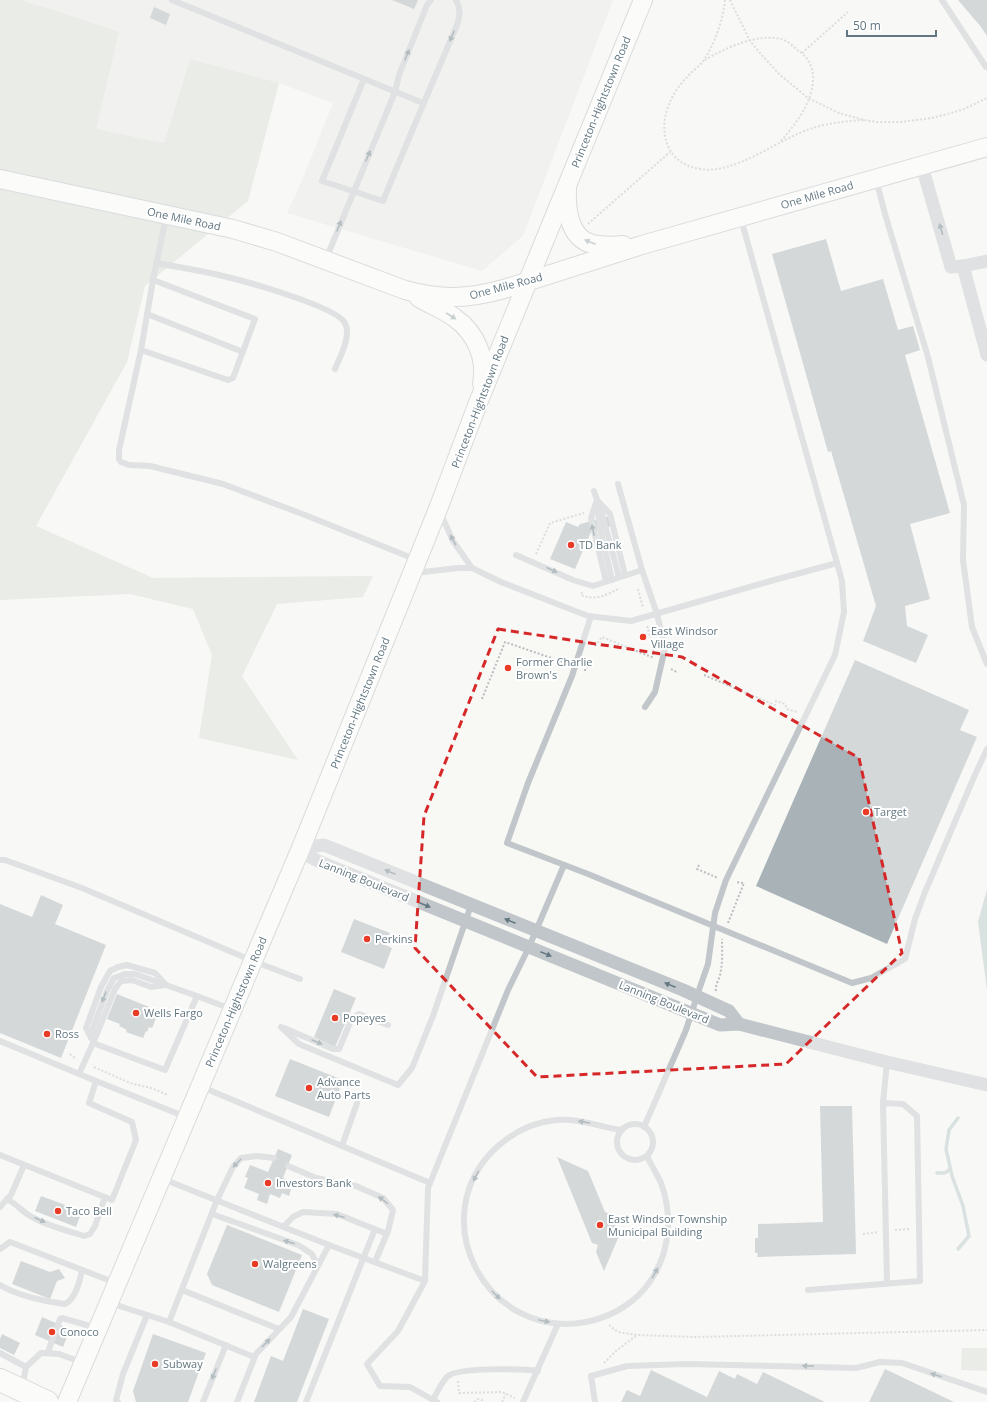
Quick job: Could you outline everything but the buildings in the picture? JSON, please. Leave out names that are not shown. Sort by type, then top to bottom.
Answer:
[{"type":"highway","points":[[0,1380],[47,1402]]},
{"type":"main road","name":"Princeton-Hightstown Road","points":[[67,1402],[302,848],[438,509],[478,403],[643,0]]},
{"type":"main road","name":"One Mile Road","points":[[0,179],[233,229],[277,242],[405,290],[441,298],[461,298],[481,295],[642,245],[987,147]]},
{"type":"main road","points":[[568,181],[567,203],[570,223],[577,234],[591,244],[606,246],[642,245]]},
{"type":"main road","points":[[405,290],[454,317],[465,326],[473,338],[479,349],[482,363],[483,378],[478,403]]},
{"type":"street","points":[[922,166],[987,355]]},
{"type":"street","points":[[957,266],[987,261]]},
{"type":"street","name":"Lanning Boulevard","points":[[302,848],[324,845],[536,932],[684,990],[729,1011],[739,1024]]},
{"type":"street","name":"Lanning Boulevard","points":[[302,848],[310,858],[318,862],[720,1025],[739,1024],[887,1062],[987,1084]]},
{"type":"lane","points":[[172,0],[423,103]]},
{"type":"lane","points":[[326,261],[395,92],[404,61],[427,5],[431,0]]},
{"type":"lane","points":[[364,79],[322,181],[383,201],[460,16],[460,6],[456,0]]},
{"type":"lane","points":[[942,0],[987,67]]},
{"type":"lane","points":[[876,179],[884,214],[928,357],[964,505],[963,560],[972,627],[987,664]]},
{"type":"lane","points":[[166,215],[141,350],[119,450],[119,459],[122,462],[128,465],[150,466],[223,484],[304,514],[415,567],[472,568],[501,582],[591,616],[631,621],[837,563]]},
{"type":"lane","points":[[644,1127],[692,1014],[708,964],[716,913],[726,880],[835,655],[844,612],[842,581],[740,217]]},
{"type":"lane","points":[[156,263],[218,274],[267,288],[336,314],[345,323],[348,334],[335,369]]},
{"type":"lane","points":[[141,350],[228,380],[233,378],[255,319],[153,280]]},
{"type":"lane","points":[[147,314],[243,352]]},
{"type":"lane","points":[[618,484],[642,570],[657,614],[665,648],[655,692],[645,707]]},
{"type":"lane","points":[[594,491],[602,514],[615,578]]},
{"type":"lane","points":[[597,500],[591,518],[615,578]]},
{"type":"lane","points":[[438,509],[453,541],[472,568]]},
{"type":"lane","points":[[516,555],[593,586],[642,570]]},
{"type":"lane","points":[[591,616],[575,666],[528,783],[507,843],[852,983],[871,978],[905,959],[925,892],[987,749]]},
{"type":"lane","points":[[0,860],[5,860],[82,888],[253,961],[300,979]]},
{"type":"lane","points":[[538,1371],[510,1369],[458,1372],[448,1376],[435,1401],[410,1387],[380,1386],[367,1364],[398,1331],[425,1281],[428,1188],[508,990],[536,932],[564,865]]},
{"type":"lane","points":[[388,1025],[359,1014],[352,1018],[339,1049],[333,1049],[281,1027],[299,1044],[398,1085],[412,1068],[433,1016],[471,905]]},
{"type":"lane","points":[[166,985],[154,973],[127,965],[110,971],[101,987],[86,1028],[93,1043],[165,1070],[197,996]]},
{"type":"lane","points":[[80,1074],[93,1043],[92,1030],[107,991],[114,978],[125,974],[135,974],[233,1010]]},
{"type":"lane","points":[[0,1041],[96,1082],[188,1117]]},
{"type":"lane","points":[[887,1062],[883,1103],[888,1283]]},
{"type":"lane","points":[[0,1156],[112,1200],[136,1140],[132,1122],[88,1103],[96,1082]]},
{"type":"lane","points":[[201,1086],[430,1183]]},
{"type":"lane","points":[[342,1146],[357,1103]]},
{"type":"lane","points":[[808,1290],[920,1281],[917,1116],[903,1104],[883,1103]]},
{"type":"lane","points":[[622,1130],[606,1128],[589,1122],[571,1120],[555,1120],[537,1124],[521,1131],[501,1144],[492,1152],[481,1166],[473,1181],[467,1198],[464,1221],[465,1232],[473,1263],[483,1282],[496,1296],[524,1315],[541,1321],[558,1324],[576,1324],[594,1321],[605,1316],[626,1305],[639,1294],[651,1280],[659,1265],[665,1250],[668,1223],[666,1198],[647,1156]]},
{"type":"lane","points":[[633,1124],[644,1127],[652,1135],[653,1147],[647,1156],[641,1159],[630,1159],[620,1152],[617,1141],[619,1135],[627,1126],[633,1124]]},
{"type":"lane","points":[[169,1322],[217,1200],[233,1167],[241,1158],[257,1156],[274,1158]]},
{"type":"lane","points":[[0,1207],[11,1195],[24,1166]]},
{"type":"lane","points":[[288,1166],[316,1178],[356,1186],[383,1198],[393,1210],[387,1234],[376,1262]]},
{"type":"lane","points":[[162,1178],[329,1245],[425,1281]]},
{"type":"lane","points":[[7,1199],[16,1204],[28,1215],[84,1236],[90,1234],[95,1226],[105,1197]]},
{"type":"lane","points":[[283,1226],[293,1217],[304,1212],[337,1214],[387,1234]]},
{"type":"lane","points":[[212,1214],[298,1245],[312,1254],[318,1266]]},
{"type":"lane","points":[[306,1402],[375,1229]]},
{"type":"lane","points":[[0,1249],[10,1242],[117,1284]]},
{"type":"lane","points":[[237,1402],[254,1357],[291,1317],[329,1245]]},
{"type":"lane","points":[[0,1285],[8,1290],[37,1299],[65,1304],[73,1295],[82,1270]]},
{"type":"lane","points":[[182,1290],[279,1329]]},
{"type":"lane","points":[[109,1303],[169,1322],[254,1357]]},
{"type":"lane","points":[[118,1402],[116,1400],[123,1374],[147,1315]]},
{"type":"lane","points":[[48,1352],[60,1319],[62,1318],[98,1328]]},
{"type":"lane","points":[[523,1402],[558,1324]]},
{"type":"lane","points":[[203,1402],[226,1345]]},
{"type":"lane","points":[[21,1390],[26,1367],[41,1353],[48,1352],[59,1354],[83,1363]]},
{"type":"lane","points":[[0,1353],[26,1367]]},
{"type":"lane","points":[[595,1402],[591,1376],[627,1366],[686,1364],[856,1368],[880,1362],[902,1364],[987,1392]]},
{"type":"path","points":[[703,61],[718,28],[725,0]]},
{"type":"path","points":[[730,0],[750,41],[779,74],[808,98],[839,113],[877,122],[901,122],[932,118],[962,110],[987,98]]},
{"type":"path","points":[[802,53],[848,12]]},
{"type":"path","points":[[780,143],[796,123],[808,98],[813,81],[812,67],[802,53],[787,42],[768,37],[750,41],[716,54],[703,61],[685,78],[670,102],[663,122],[666,141],[670,152],[682,164],[700,169],[717,169],[734,164],[780,143],[812,128],[842,122],[864,120]]},
{"type":"path","points":[[577,234],[670,152]]},
{"type":"path","points":[[595,646],[602,638],[654,658],[654,664]]},
{"type":"path","points":[[482,698],[505,642],[586,670],[588,662]]},
{"type":"path","points":[[671,669],[678,673]]},
{"type":"path","points":[[704,675],[775,705],[776,701],[785,704],[787,709],[797,712],[800,706],[810,707]]},
{"type":"path","points":[[70,1054],[75,1058]]},
{"type":"path","points":[[94,1068],[130,1083],[151,1088],[168,1096]]},
{"type":"path","points":[[605,1316],[609,1324],[618,1332],[637,1336],[695,1337],[987,1330]]},
{"type":"path","points":[[591,1376],[616,1351],[637,1336]]},
{"type":"path","points":[[458,1372],[459,1393],[502,1392],[523,1402]]},
{"type":"path","points":[[474,1402],[480,1392]]},
{"type":"path","points":[[502,1402],[506,1394]]},
{"type":"path","points":[[477,1399],[482,1400],[483,1402]]},
{"type":"highlighted area","points":[[498,629],[682,657],[859,758],[902,953],[786,1064],[537,1077],[415,948],[424,816]]},
{"type":"shaded area","points":[[0,0],[21,0],[119,32],[96,129],[164,143],[190,59],[279,83],[248,201],[145,286],[127,362],[36,526],[153,578],[373,576],[363,597],[277,604],[242,676],[298,760],[199,738],[212,655],[193,609],[130,594],[0,600]]},
{"type":"shaded area","points":[[21,0],[613,0],[523,236],[482,271],[287,213],[303,178],[333,103],[279,83],[190,59],[164,143],[95,129],[119,32]]},
{"type":"shaded area","points":[[987,889],[987,990],[978,922]]},
{"type":"shaded area","points":[[962,1348],[987,1348],[987,1371],[961,1370]]},
{"type":"waterway","points":[[958,1118],[949,1130],[946,1149],[952,1176],[963,1206],[969,1236],[958,1249]]},
{"type":"waterway","points":[[937,1173],[944,1173],[950,1169]]},
{"type":"place","name":"TD Bank","points":[[571,545]]},
{"type":"place","name":"East Windsor Village","points":[[643,637]]},
{"type":"place","name":"Former Charlie Brown's","points":[[508,668]]},
{"type":"place","name":"Target","points":[[866,812]]},
{"type":"place","name":"Perkins","points":[[367,939]]},
{"type":"place","name":"Wells Fargo","points":[[136,1013]]},
{"type":"place","name":"Popeyes","points":[[335,1018]]},
{"type":"place","name":"Ross","points":[[47,1034]]},
{"type":"place","name":"Advance Auto Parts","points":[[309,1088]]},
{"type":"place","name":"Investors Bank","points":[[268,1183]]},
{"type":"place","name":"Taco Bell","points":[[58,1211]]},
{"type":"place","name":"East Windsor Township Municipal Building","points":[[600,1225]]},
{"type":"place","name":"Walgreens","points":[[255,1264]]},
{"type":"place","name":"Conoco","points":[[52,1332]]},
{"type":"place","name":"Subway","points":[[155,1364]]}]
